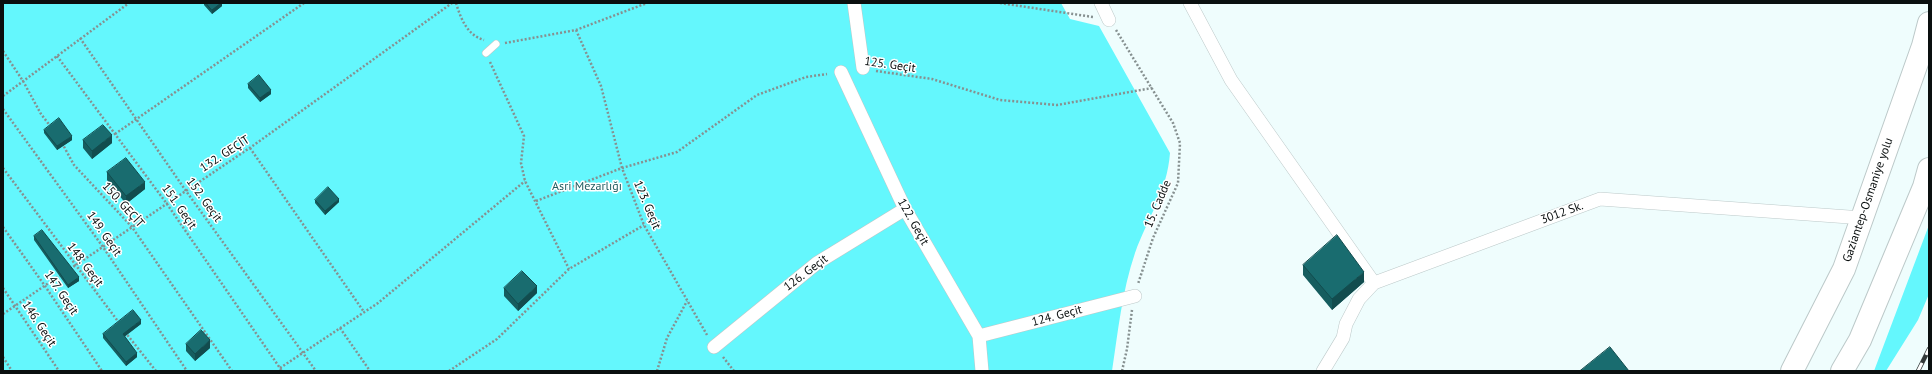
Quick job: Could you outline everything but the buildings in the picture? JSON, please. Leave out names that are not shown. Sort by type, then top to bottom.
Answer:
[{"type":"highway","name":"Gaziantep-Osmaniye yolu","points":[[1792,371],[1844,269],[1923,46],[1929,23]]},
{"type":"highway","points":[[1842,371],[1860,340],[1924,187],[1929,169]]},
{"type":"street","points":[[854,3],[863,68]]},
{"type":"street","points":[[1101,3],[1110,20]]},
{"type":"street","points":[[1190,3],[1231,80],[1374,283]]},
{"type":"street","name":"122. Geçit","points":[[841,72],[905,209],[978,336],[982,371]]},
{"type":"street","name":"3012 Sk.","points":[[1323,371],[1343,338],[1346,324],[1359,299],[1374,283],[1600,199],[1863,218]]},
{"type":"street","name":"126. Geçit","points":[[714,347],[817,263],[905,209]]},
{"type":"street","name":"124. Geçit","points":[[978,336],[1135,296]]},
{"type":"lane","points":[[486,53],[496,44]]},
{"type":"path","points":[[3,96],[129,3]]},
{"type":"path","points":[[115,134],[304,3]]},
{"type":"path","name":"132. GEÇİT","points":[[69,270],[250,148],[452,3]]},
{"type":"path","points":[[456,3],[463,24],[479,39],[524,136],[521,163],[525,181],[569,269]]},
{"type":"path","points":[[479,39],[496,44],[515,42],[576,30],[647,3]]},
{"type":"path","points":[[1000,3],[1110,20]]},
{"type":"path","name":"15. Cadde","points":[[1110,20],[1173,123],[1180,143],[1178,183],[1153,238],[1135,296],[1127,350],[1122,371]]},
{"type":"path","name":"123. Geçit","points":[[576,30],[601,86],[622,168],[644,225],[714,347],[734,371]]},
{"type":"path","name":"152. Geçit","points":[[80,38],[186,191],[316,371]]},
{"type":"path","points":[[3,51],[23,81],[41,114],[56,133]]},
{"type":"path","name":"151. Geçit","points":[[57,56],[166,204],[281,370]]},
{"type":"path","name":"125. Geçit","points":[[863,68],[932,79],[1000,100],[1057,105],[1152,88]]},
{"type":"path","points":[[536,201],[622,168],[677,152],[757,95],[806,77],[841,72]]},
{"type":"path","name":"149. Geçit","points":[[3,110],[103,247],[187,371]]},
{"type":"path","name":"150. GEÇİT","points":[[60,139],[74,165],[132,227],[232,371]]},
{"type":"path","points":[[250,148],[364,312]]},
{"type":"path","name":"148. Geçit","points":[[3,168],[75,266],[156,371]]},
{"type":"path","points":[[281,370],[378,303],[525,181]]},
{"type":"path","points":[[449,371],[497,339],[569,269],[644,225]]},
{"type":"path","name":"147. Geçit","points":[[3,227],[102,371]]},
{"type":"path","points":[[3,314],[63,274]]},
{"type":"path","name":"146. Geçit","points":[[3,288],[59,371]]},
{"type":"path","points":[[657,371],[667,338],[687,300]]},
{"type":"path","points":[[340,328],[370,371]]},
{"type":"path","points":[[3,357],[12,371]]},
{"type":"green space","name":"Asri Mezarlığı","points":[[3,3],[1061,3],[1070,19],[1099,26],[1170,153],[1161,192],[1135,253],[1127,282],[1112,371],[3,371]]},
{"type":"green space","points":[[1929,225],[1929,294],[1918,320],[1886,371],[1874,371]]},
{"type":"railway","points":[[1918,371],[1929,349]]}]
